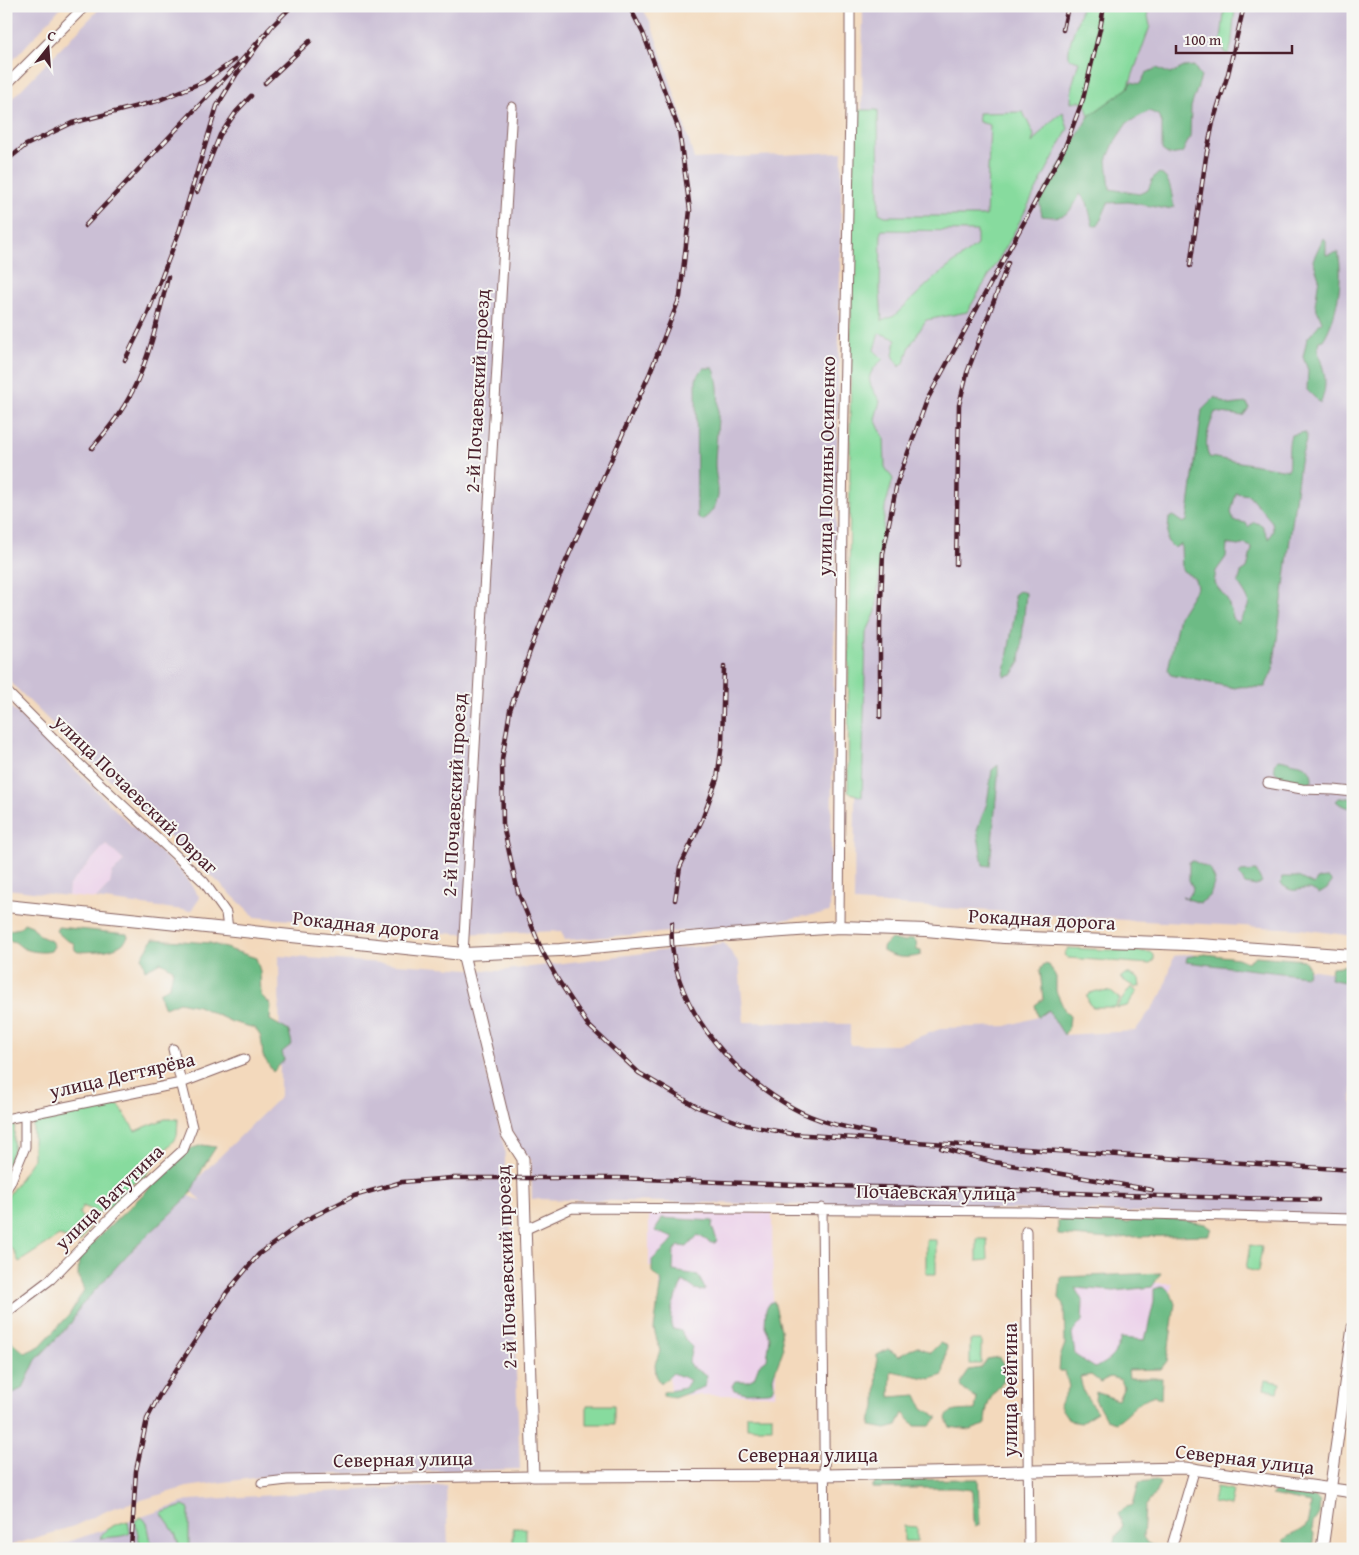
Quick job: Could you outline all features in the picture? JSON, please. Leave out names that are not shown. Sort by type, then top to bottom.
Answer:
[{"type":"main road","name":"Рокадная дорога","points":[[6,906],[463,954],[560,950],[839,927],[926,930],[1004,937],[1186,944],[1353,956]]},
{"type":"street","points":[[6,86],[85,6]]},
{"type":"street","name":"улица Полины Осипенко","points":[[839,927],[842,518],[850,110],[850,6]]},
{"type":"street","name":"2-й Почаевский проезд","points":[[512,107],[463,954],[507,1134],[523,1159],[532,1476]]},
{"type":"street","name":"улица Почаевский Овраг","points":[[6,691],[76,762],[204,882],[226,913],[228,929]]},
{"type":"street","points":[[1268,783],[1302,789],[1353,792]]},
{"type":"street","name":"улица Ватутина","points":[[6,1312],[51,1279],[122,1206],[183,1150],[192,1127],[173,1049]]},
{"type":"street","name":"улица Дегтярёва","points":[[6,1120],[181,1083],[244,1059]]},
{"type":"street","points":[[6,1189],[25,1147],[25,1116]]},
{"type":"street","name":"Почаевская улица","points":[[524,1230],[572,1208],[822,1208],[1353,1219]]},
{"type":"street","points":[[822,1208],[825,1549]]},
{"type":"street","name":"улица Фейгина","points":[[1026,1231],[1029,1549]]},
{"type":"street","points":[[1322,1549],[1353,1327]]},
{"type":"street","points":[[1170,1549],[1195,1468]]},
{"type":"street","name":"Северная улица","points":[[262,1483],[287,1480],[532,1476],[824,1475],[1195,1468],[1353,1492]]},
{"type":"shaded area","points":[[6,6],[62,6],[6,68]]},
{"type":"shaded area","points":[[102,6],[641,6],[650,21],[681,113],[694,159],[842,152],[830,912],[737,927],[565,940],[561,931],[457,934],[255,917],[86,757],[6,678],[6,105]]},
{"type":"shaded area","points":[[863,6],[1353,6],[1353,936],[1301,929],[1125,920],[854,902]]},
{"type":"shaded area","points":[[6,702],[145,839],[183,873],[200,898],[191,911],[96,899],[110,884],[112,874],[124,861],[106,844],[69,885],[68,896],[6,889]]},
{"type":"shaded area","points":[[106,844],[124,861],[112,874],[110,884],[96,899],[68,896],[69,885]]},
{"type":"shaded area","points":[[724,943],[739,963],[744,1022],[850,1024],[850,1045],[896,1045],[943,1028],[1006,1026],[1038,1017],[1048,1010],[1064,1035],[1135,1031],[1163,993],[1174,956],[1190,954],[1353,975],[1352,1217],[532,1199],[531,1160],[519,1150],[482,1054],[505,1151],[505,1171],[508,1171],[520,1469],[268,1476],[187,1487],[113,1508],[74,1526],[6,1547],[6,1393],[9,1395],[23,1388],[36,1360],[71,1323],[80,1307],[127,1255],[189,1196],[202,1202],[188,1188],[280,1097],[279,956],[499,971]]},
{"type":"shaded area","points":[[649,1212],[772,1213],[773,1318],[778,1330],[775,1395],[672,1395],[660,1324],[659,1267],[649,1266]]},
{"type":"shaded area","points":[[1064,1283],[1172,1283],[1161,1369],[1065,1371]]},
{"type":"shaded area","points":[[446,1485],[448,1549],[47,1549],[191,1500]]},
{"type":"green space","points":[[1081,6],[1146,6],[1150,26],[1128,88],[1089,116],[1086,106],[1080,101],[1071,103],[1072,86],[1079,61],[1069,58],[1069,51]]},
{"type":"green space","points":[[1223,6],[1236,6],[1229,54],[1225,53],[1221,40]]},
{"type":"green space","points":[[1194,66],[1201,77],[1191,107],[1190,137],[1182,153],[1169,155],[1162,150],[1162,123],[1158,115],[1149,111],[1127,123],[1115,141],[1107,160],[1110,189],[1139,194],[1148,190],[1153,178],[1159,173],[1169,183],[1174,207],[1167,209],[1128,202],[1108,203],[1099,224],[1093,226],[1087,202],[1080,194],[1070,211],[1066,214],[1057,217],[1042,216],[1039,200],[1089,116],[1128,88],[1131,82],[1140,84],[1146,73],[1157,68],[1170,74],[1184,67]]},
{"type":"green space","points":[[852,110],[878,110],[879,213],[885,216],[986,216],[990,125],[979,122],[978,113],[1023,112],[1034,135],[1032,143],[1048,124],[1063,112],[1068,129],[1009,242],[967,312],[926,320],[910,346],[904,363],[899,367],[893,355],[896,339],[879,333],[874,350],[883,359],[870,374],[869,379],[880,401],[875,419],[884,438],[885,467],[893,479],[885,507],[876,612],[866,633],[862,797],[848,792]],"holes":[[[881,230],[977,231],[977,245],[933,279],[894,316],[882,321],[880,291]]]},
{"type":"green space","points":[[1323,238],[1326,240],[1326,255],[1338,252],[1340,285],[1332,321],[1323,340],[1319,341],[1318,345],[1325,381],[1320,403],[1307,390],[1308,370],[1303,357],[1307,339],[1322,321],[1315,305],[1319,278],[1313,260]]},
{"type":"green space","points":[[704,368],[713,368],[718,387],[715,465],[718,492],[714,507],[707,517],[701,520],[697,516],[696,380],[698,374]]},
{"type":"green space","points":[[1215,397],[1229,405],[1247,403],[1249,408],[1243,416],[1215,412],[1207,440],[1209,457],[1288,470],[1291,435],[1305,432],[1307,437],[1300,462],[1273,670],[1265,687],[1235,688],[1171,675],[1168,670],[1179,616],[1197,587],[1195,579],[1182,570],[1181,544],[1174,548],[1167,541],[1169,518],[1173,516],[1183,523],[1187,521],[1202,410]],"holes":[[[1236,493],[1249,495],[1272,522],[1273,530],[1269,539],[1262,525],[1254,522],[1248,527],[1246,523],[1234,521],[1231,512]],[[1227,544],[1239,546],[1245,544],[1252,548],[1247,569],[1241,573],[1238,583],[1248,599],[1248,607],[1238,623],[1234,620],[1227,599],[1214,583],[1216,571],[1226,557]]]},
{"type":"green space","points":[[1019,591],[1026,593],[1020,662],[1013,674],[1004,676],[1015,612],[1014,595]]},
{"type":"green space","points":[[1278,759],[1308,768],[1312,777],[1310,784],[1291,781],[1275,772],[1274,765]]},
{"type":"green space","points":[[998,765],[990,866],[983,865],[977,830],[987,803],[992,770]]},
{"type":"green space","points":[[1339,798],[1353,798],[1353,809],[1341,805],[1336,801]]},
{"type":"green space","points":[[1193,861],[1210,869],[1215,880],[1210,896],[1200,903],[1182,897],[1186,898],[1192,892],[1193,888],[1189,880],[1189,862]]},
{"type":"green space","points":[[1256,871],[1262,882],[1256,886],[1245,884],[1239,874],[1241,872]]},
{"type":"green space","points":[[1282,877],[1298,877],[1314,885],[1317,879],[1328,878],[1332,882],[1327,889],[1319,894],[1309,889],[1289,889],[1281,884]]},
{"type":"green space","points":[[24,923],[32,926],[40,936],[51,941],[54,946],[51,951],[31,951],[22,948],[13,941],[6,940],[6,925],[10,930],[20,928]]},
{"type":"green space","points":[[58,927],[127,934],[128,937],[113,949],[78,952],[75,950],[74,943],[66,940],[56,931]]},
{"type":"green space","points":[[153,939],[210,943],[256,958],[260,971],[261,995],[271,1005],[270,1020],[289,1031],[292,1044],[282,1052],[284,1060],[273,1072],[263,1056],[261,1037],[255,1028],[232,1022],[198,1006],[179,1002],[165,1008],[159,993],[170,986],[173,969],[161,962],[145,970],[142,957]]},
{"type":"green space","points":[[891,939],[904,942],[914,939],[917,950],[921,951],[921,955],[902,957],[883,951],[883,947]]},
{"type":"green space","points":[[1068,948],[1151,952],[1154,955],[1154,961],[1150,964],[1068,958],[1064,955]]},
{"type":"green space","points":[[1205,954],[1238,958],[1247,962],[1256,956],[1304,960],[1309,967],[1307,976],[1186,962],[1187,957]]},
{"type":"green space","points":[[1044,964],[1049,965],[1056,977],[1056,991],[1065,1011],[1070,1016],[1069,1027],[1064,1035],[1048,1010],[1038,1017],[1035,1005],[1043,999],[1040,970]]},
{"type":"green space","points":[[1353,966],[1353,984],[1330,979],[1332,967]]},
{"type":"green space","points":[[1125,974],[1130,974],[1139,979],[1140,987],[1136,988],[1120,978]]},
{"type":"green space","points":[[1131,987],[1137,992],[1127,1006],[1116,1008]]},
{"type":"green space","points":[[1097,991],[1111,992],[1120,999],[1115,1007],[1093,1007],[1089,1004],[1087,996]]},
{"type":"green space","points":[[119,1105],[135,1131],[165,1119],[178,1119],[177,1136],[145,1176],[132,1183],[112,1206],[99,1213],[83,1206],[79,1213],[89,1228],[80,1242],[59,1236],[19,1262],[14,1251],[6,1245],[6,1199],[33,1159],[33,1120]]},
{"type":"green space","points":[[15,1123],[13,1150],[6,1167],[6,1124]]},
{"type":"green space","points":[[202,1145],[216,1147],[189,1196],[127,1255],[80,1307],[71,1323],[36,1360],[23,1388],[9,1395],[6,1393],[6,1337],[25,1353],[40,1346],[69,1315],[84,1290],[78,1276],[79,1256],[190,1149]]},
{"type":"green space","points":[[662,1218],[713,1221],[712,1227],[717,1240],[715,1243],[711,1243],[698,1235],[687,1247],[679,1246],[674,1250],[673,1271],[698,1275],[705,1289],[704,1291],[695,1289],[683,1281],[673,1305],[671,1323],[673,1329],[681,1331],[686,1341],[692,1347],[689,1361],[691,1367],[707,1375],[704,1387],[674,1398],[663,1396],[663,1392],[685,1388],[690,1380],[673,1373],[661,1384],[656,1375],[655,1364],[660,1351],[654,1329],[661,1281],[652,1272],[652,1260],[674,1238],[655,1231]]},
{"type":"green space","points":[[1077,1218],[1095,1224],[1113,1221],[1128,1223],[1146,1218],[1178,1219],[1205,1224],[1212,1229],[1209,1235],[1110,1239],[1058,1235],[1058,1221]]},
{"type":"green space","points":[[977,1239],[987,1239],[988,1260],[977,1261]]},
{"type":"green space","points":[[926,1240],[936,1240],[936,1274],[926,1274]]},
{"type":"green space","points":[[1250,1245],[1262,1247],[1258,1272],[1246,1269]]},
{"type":"green space","points":[[1161,1273],[1152,1287],[1114,1291],[1075,1288],[1083,1302],[1082,1321],[1072,1333],[1075,1355],[1095,1368],[1112,1356],[1121,1338],[1145,1340],[1154,1302],[1154,1289],[1164,1286],[1171,1293],[1175,1304],[1167,1361],[1161,1369],[1128,1370],[1129,1378],[1162,1378],[1161,1399],[1155,1395],[1148,1397],[1116,1422],[1106,1419],[1095,1399],[1096,1392],[1118,1400],[1124,1387],[1121,1380],[1110,1377],[1100,1382],[1091,1375],[1080,1377],[1084,1393],[1097,1412],[1081,1422],[1069,1420],[1059,1405],[1069,1387],[1065,1371],[1059,1371],[1060,1357],[1065,1344],[1064,1304],[1059,1298],[1061,1277]]},
{"type":"green space","points":[[774,1301],[781,1330],[783,1350],[773,1377],[774,1385],[772,1391],[746,1393],[734,1390],[732,1386],[735,1381],[748,1381],[754,1378],[759,1365],[767,1359],[770,1337],[765,1326],[766,1309]]},
{"type":"green space","points":[[970,1340],[981,1340],[981,1364],[970,1364]]},
{"type":"green space","points":[[940,1343],[947,1346],[943,1375],[931,1379],[891,1371],[890,1397],[917,1395],[923,1408],[938,1417],[930,1426],[915,1426],[903,1413],[897,1426],[886,1429],[870,1426],[876,1407],[877,1355],[888,1349],[899,1356],[917,1346],[930,1353]]},
{"type":"green space","points":[[999,1357],[1005,1371],[1005,1376],[989,1402],[985,1425],[970,1430],[950,1427],[947,1421],[949,1414],[975,1410],[977,1398],[967,1392],[961,1384],[969,1370],[981,1368],[987,1359]]},
{"type":"green space","points":[[1266,1380],[1280,1383],[1278,1392],[1264,1389]]},
{"type":"green space","points":[[587,1405],[614,1405],[614,1424],[587,1424]]},
{"type":"green space","points":[[747,1415],[772,1415],[772,1428],[747,1428]]},
{"type":"green space","points":[[978,1479],[980,1525],[975,1527],[972,1490],[956,1488],[872,1488],[877,1480]]},
{"type":"green space","points":[[1157,1480],[1160,1483],[1155,1494],[1145,1507],[1143,1537],[1147,1543],[1160,1549],[1074,1549],[1085,1546],[1089,1542],[1114,1547],[1116,1537],[1123,1525],[1118,1514],[1124,1508],[1133,1505],[1139,1482]]},
{"type":"green space","points":[[1216,1487],[1233,1490],[1230,1506],[1213,1503]]},
{"type":"green space","points":[[1275,1490],[1316,1498],[1320,1502],[1319,1514],[1313,1523],[1312,1548],[1305,1549],[1283,1541],[1305,1527],[1311,1503],[1272,1495]]},
{"type":"green space","points":[[183,1506],[189,1509],[189,1547],[180,1549],[175,1533],[161,1513]]},
{"type":"green space","points":[[141,1517],[147,1522],[151,1542],[164,1545],[165,1549],[141,1549],[135,1521]]},
{"type":"green space","points":[[128,1521],[130,1533],[123,1536],[100,1539],[108,1529]]},
{"type":"green space","points":[[904,1526],[917,1527],[917,1541],[904,1541]]},
{"type":"green space","points":[[513,1528],[526,1528],[526,1546],[513,1546]]},
{"type":"railway","points":[[268,30],[292,6]]},
{"type":"railway","points":[[629,6],[643,33],[679,130],[690,210],[680,297],[649,375],[562,570],[530,651],[510,710],[502,760],[503,825],[518,892],[542,951],[558,980],[588,1025],[639,1073],[697,1107],[746,1125],[792,1134],[1353,1170]]},
{"type":"railway","points":[[1063,30],[1068,6]]},
{"type":"railway","points":[[880,717],[880,625],[883,553],[897,483],[927,400],[1065,147],[1083,99],[1104,6]]},
{"type":"railway","points":[[1190,266],[1213,122],[1228,74],[1244,6]]},
{"type":"railway","points":[[85,226],[272,26],[236,75],[217,106],[179,232],[148,313],[125,360]]},
{"type":"railway","points":[[265,83],[310,41]]},
{"type":"railway","points":[[6,161],[26,145],[72,123],[157,101],[203,82],[235,60]]},
{"type":"railway","points":[[197,192],[220,135],[236,112],[251,96]]},
{"type":"railway","points":[[956,564],[959,405],[967,373],[1008,263]]},
{"type":"railway","points":[[92,448],[119,414],[138,379],[153,336],[168,277]]},
{"type":"railway","points":[[675,900],[680,867],[702,820],[717,779],[722,744],[724,667]]},
{"type":"railway","points":[[672,923],[673,951],[679,979],[691,1006],[706,1031],[725,1054],[746,1075],[769,1093],[802,1113],[842,1126],[873,1133]]},
{"type":"railway","points":[[941,1148],[994,1162],[1152,1190]]},
{"type":"railway","points":[[131,1549],[136,1471],[147,1419],[159,1396],[227,1292],[259,1254],[306,1220],[354,1196],[402,1182],[452,1178],[619,1178],[821,1186],[981,1189],[1318,1200]]}]
